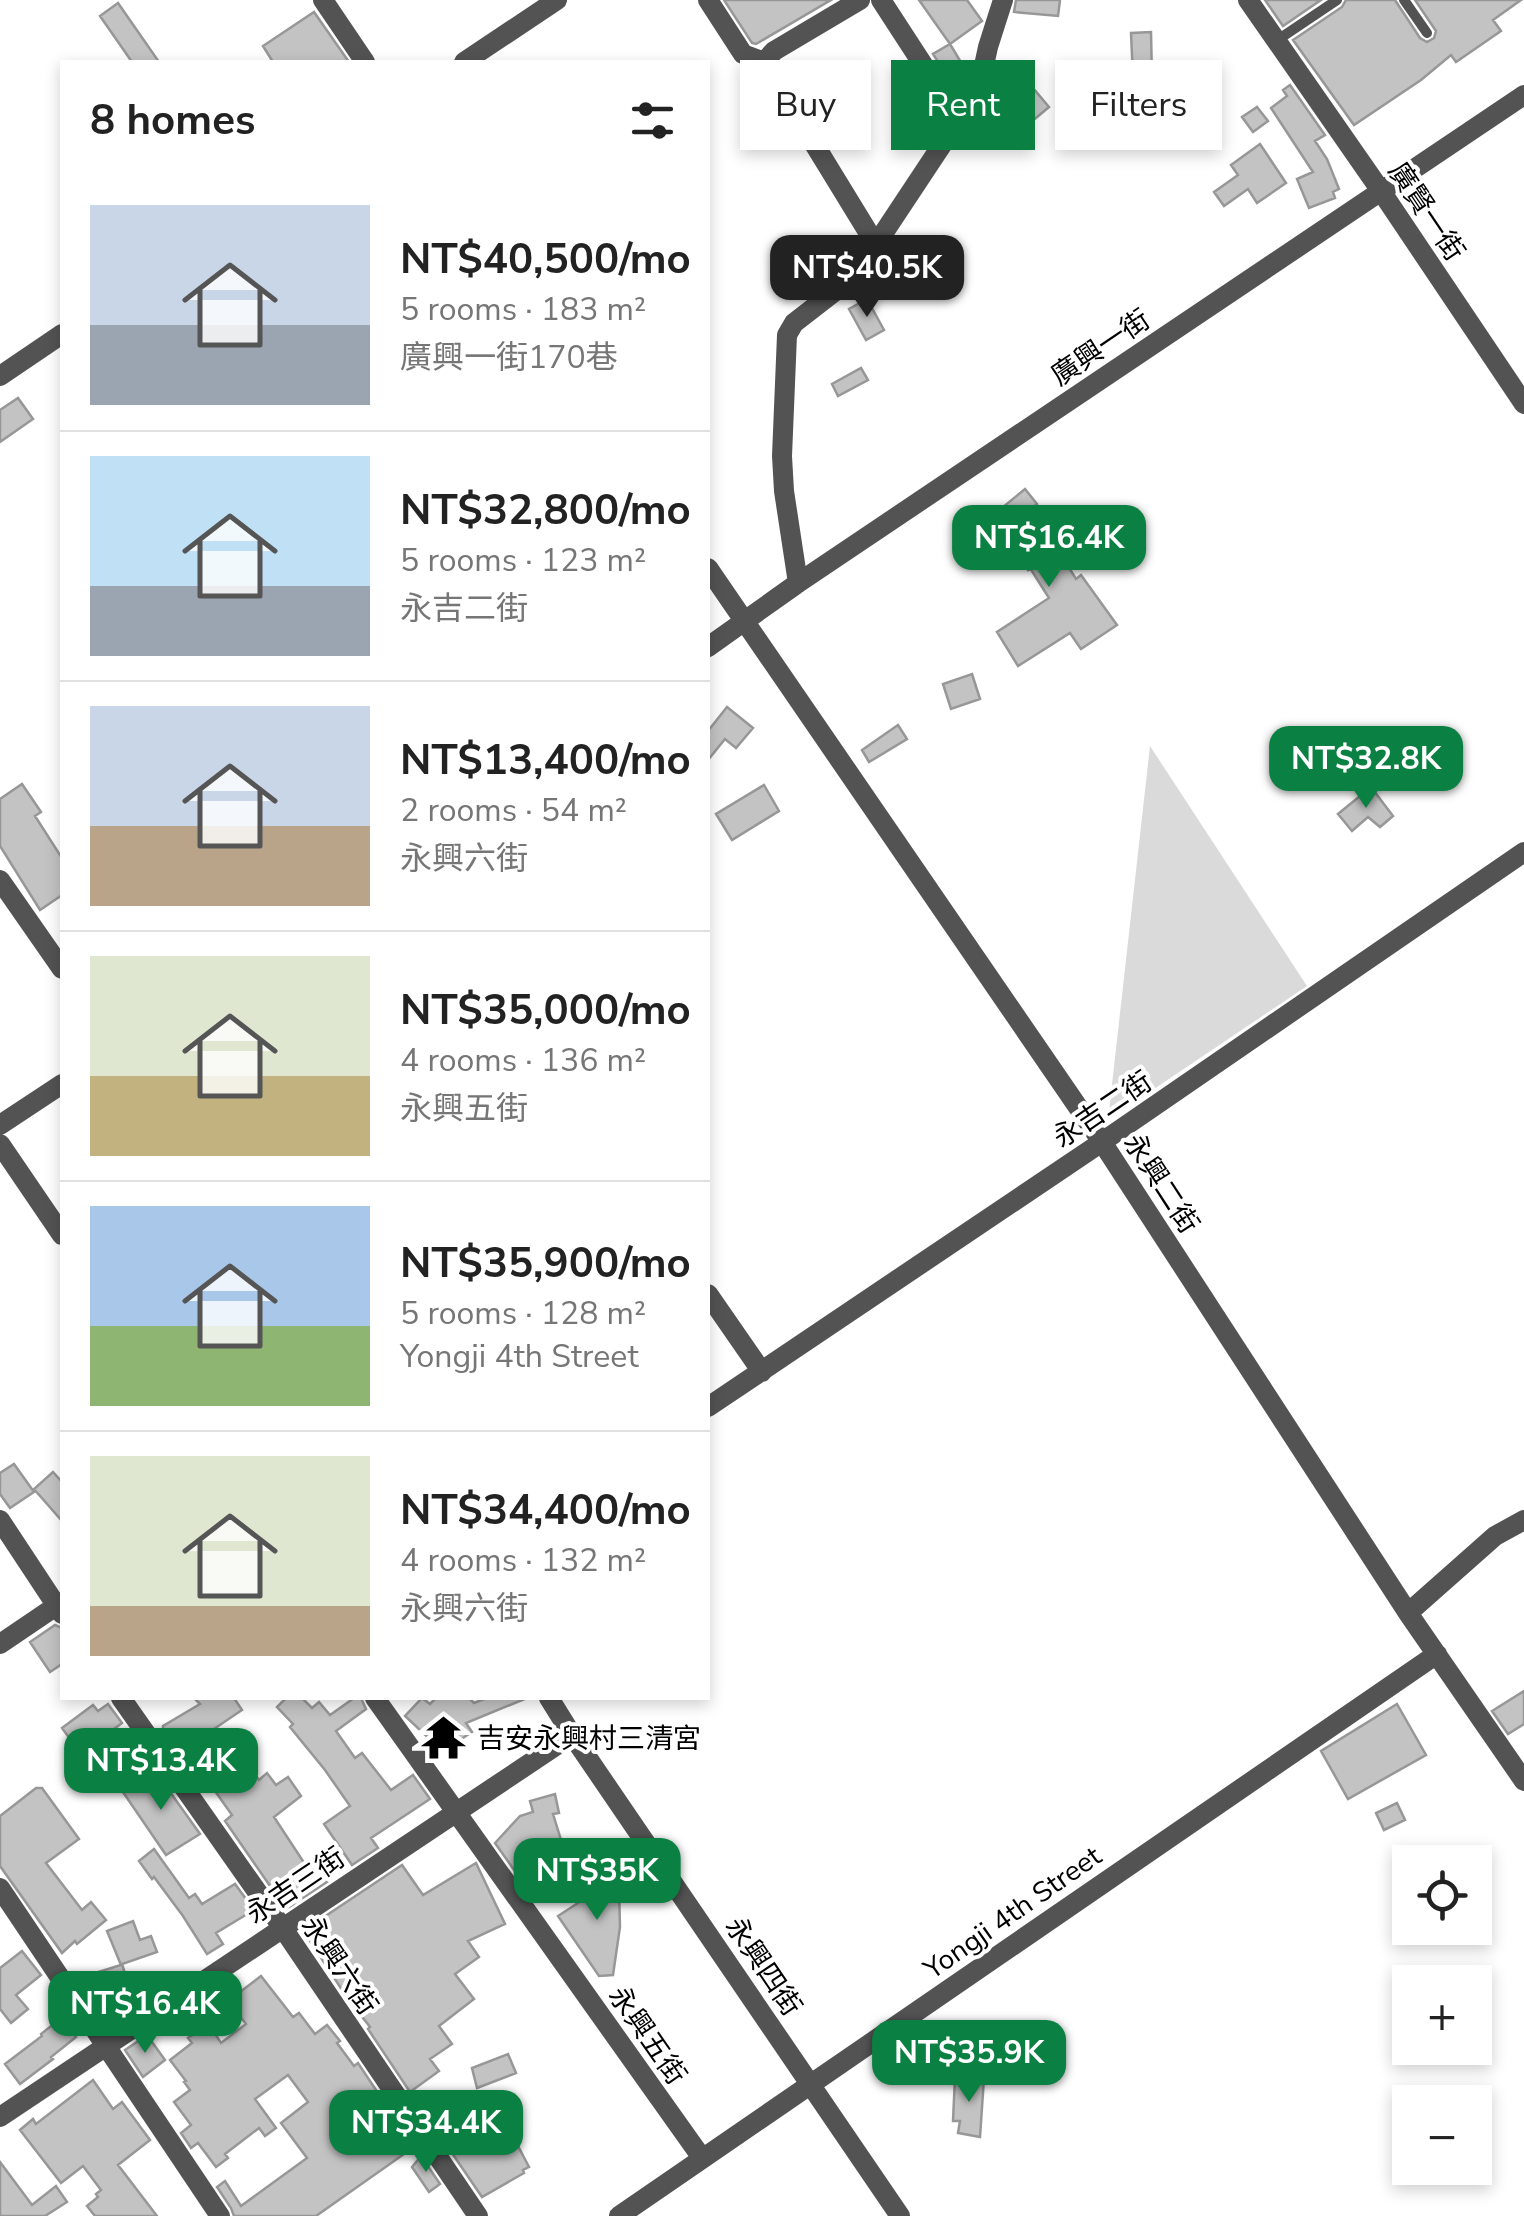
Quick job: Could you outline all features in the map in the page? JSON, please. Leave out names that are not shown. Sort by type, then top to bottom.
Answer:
[{"type":"street","points":[[323,0],[365,60]]},
{"type":"street","points":[[467,60],[557,0]]},
{"type":"street","points":[[708,0],[743,54],[759,60]]},
{"type":"street","points":[[766,60],[774,51],[860,0]]},
{"type":"street","points":[[881,0],[920,60]]},
{"type":"street","points":[[987,60],[1003,0]]},
{"type":"street","name":"廣賢一街","points":[[1248,0],[1524,404]]},
{"type":"street","name":"廣興一街","points":[[710,646],[1524,95]]},
{"type":"street","points":[[818,150],[876,244]]},
{"type":"street","points":[[798,583],[782,456],[786,335],[804,314],[843,285],[876,244],[938,150]]},
{"type":"street","points":[[0,376],[60,335]]},
{"type":"street","name":"永興二街","points":[[710,571],[1102,1142],[1408,1614],[1524,1782]]},
{"type":"street","name":"永吉二街","points":[[710,1406],[1524,852]]},
{"type":"street","points":[[0,880],[60,966]]},
{"type":"street","points":[[0,1125],[60,1085]]},
{"type":"street","points":[[0,1144],[60,1231]]},
{"type":"street","points":[[710,1297],[762,1372]]},
{"type":"street","points":[[0,1520],[60,1606]]},
{"type":"street","points":[[1408,1614],[1494,1536],[1524,1520]]},
{"type":"street","points":[[0,1644],[60,1608]]},
{"type":"street","name":"Yongji 4th Street","points":[[618,2216],[1437,1654]]},
{"type":"street","name":"永興六街","points":[[122,1700],[478,2216]]},
{"type":"street","name":"永興五街","points":[[376,1700],[702,2158]]},
{"type":"street","name":"永興四街","points":[[550,1700],[900,2216]]},
{"type":"street","name":"永吉三街","points":[[0,2117],[572,1735]]},
{"type":"street","points":[[0,1888],[220,2216]]},
{"type":"lane","points":[[1276,41],[1337,0]]},
{"type":"lane","points":[[1404,0],[1427,33]]},
{"type":"shaded area","points":[[1150,746],[1307,986],[1108,1120]]},
{"type":"building","points":[[724,0],[831,0],[756,44]]},
{"type":"building","points":[[919,0],[967,0],[982,21],[950,44]]},
{"type":"building","points":[[1016,0],[1060,0],[1058,16],[1014,12]]},
{"type":"building","points":[[1265,0],[1321,0],[1283,26]]},
{"type":"building","points":[[1346,0],[1395,0],[1420,38],[1427,42],[1436,31],[1415,0],[1521,0],[1493,20],[1501,31],[1456,62],[1451,55],[1354,125],[1293,40],[1342,7]]},
{"type":"building","points":[[118,3],[158,60],[131,60],[100,16]]},
{"type":"building","points":[[314,12],[348,60],[272,60],[263,46]]},
{"type":"building","points":[[1151,32],[1152,60],[1132,60],[1131,33]]},
{"type":"building","points":[[950,44],[960,60],[937,60],[933,54]]},
{"type":"building","points":[[1290,85],[1325,135],[1315,141],[1339,189],[1333,192],[1335,198],[1309,208],[1297,179],[1313,172],[1271,108],[1287,96],[1283,90]]},
{"type":"building","points":[[1035,90],[1049,107],[1035,119]]},
{"type":"building","points":[[1257,107],[1268,121],[1253,132],[1242,117]]},
{"type":"building","points":[[1260,144],[1286,183],[1257,203],[1248,189],[1224,206],[1214,192],[1238,175],[1231,165]]},
{"type":"building","points":[[867,299],[884,330],[866,340],[849,309]]},
{"type":"building","points":[[861,368],[868,380],[838,396],[832,384]]},
{"type":"building","points":[[18,398],[33,419],[0,442],[0,410]]},
{"type":"building","points":[[1025,489],[1037,504],[1030,509],[1047,533],[1052,529],[1063,546],[1058,550],[1076,579],[1081,575],[1117,625],[1081,649],[1070,633],[1018,666],[997,632],[1049,598],[1017,553],[1012,542],[1018,537],[997,512]]},
{"type":"building","points":[[972,674],[980,699],[951,709],[943,684]]},
{"type":"building","points":[[727,707],[753,728],[736,748],[725,739],[710,758],[710,728]]},
{"type":"building","points":[[898,725],[907,739],[869,762],[862,750]]},
{"type":"building","points":[[22,784],[41,812],[35,816],[60,855],[60,896],[40,910],[0,846],[0,799]]},
{"type":"building","points":[[764,785],[779,811],[732,840],[716,814]]},
{"type":"building","points":[[1371,787],[1393,816],[1380,827],[1368,817],[1352,831],[1338,814]]},
{"type":"building","points":[[14,1464],[34,1492],[10,1508],[0,1494],[0,1473]]},
{"type":"building","points":[[53,1472],[60,1480],[60,1519],[34,1489]]},
{"type":"building","points":[[55,1625],[60,1627],[60,1665],[50,1672],[30,1642]]},
{"type":"building","points":[[1524,1691],[1524,1724],[1508,1734],[1492,1711]]},
{"type":"building","points":[[196,1700],[235,1700],[242,1710],[177,1754],[163,1726],[200,1704]]},
{"type":"building","points":[[284,1700],[304,1700],[312,1708],[319,1702],[330,1715],[351,1700],[362,1700],[366,1709],[336,1731],[355,1758],[362,1753],[391,1790],[413,1775],[430,1799],[371,1838],[378,1848],[352,1865],[324,1824],[350,1806],[277,1707]]},
{"type":"building","points":[[420,1700],[430,1704],[434,1700],[522,1700],[466,1723],[472,1732],[451,1746],[448,1740],[436,1745],[405,1716]]},
{"type":"building","points":[[108,1704],[122,1723],[81,1754],[62,1728],[93,1705],[98,1711]]},
{"type":"building","points":[[1397,1704],[1426,1755],[1348,1799],[1321,1751]]},
{"type":"building","points":[[238,1751],[259,1780],[267,1773],[276,1785],[288,1777],[301,1796],[274,1817],[316,1881],[323,1876],[327,1882],[286,1909],[225,1821],[232,1815],[215,1791],[226,1783],[215,1769]]},
{"type":"building","points":[[155,1771],[200,1834],[166,1855],[123,1792]]},
{"type":"building","points":[[36,1788],[42,1788],[79,1839],[46,1863],[82,1910],[91,1902],[106,1920],[62,1953],[0,1866],[0,1816]]},
{"type":"building","points":[[555,1794],[559,1813],[553,1814],[566,1856],[545,1867],[532,1859],[517,1874],[495,1843],[520,1816],[533,1812],[530,1801]]},
{"type":"building","points":[[1397,1803],[1405,1820],[1384,1830],[1376,1813]]},
{"type":"building","points":[[154,1849],[189,1898],[195,1894],[202,1904],[235,1884],[254,1910],[216,1933],[223,1944],[207,1954],[183,1916],[139,1861]]},
{"type":"building","points":[[476,1863],[505,1924],[468,1941],[479,1957],[455,1974],[474,1999],[439,2026],[452,2044],[430,2059],[439,2071],[410,2092],[310,1941],[315,1936],[309,1927],[402,1865],[423,1895]]},
{"type":"building","points":[[608,1871],[619,1887],[620,1927],[613,1975],[599,1976],[558,1916],[584,1899],[576,1889]]},
{"type":"building","points":[[133,1921],[140,1940],[151,1936],[157,1952],[122,1964],[130,1989],[106,1997],[98,1972],[121,1965],[107,1931]]},
{"type":"building","points":[[22,1951],[41,1975],[16,1995],[28,2009],[11,2023],[0,2009],[0,1968]]},
{"type":"building","points":[[261,1976],[293,2017],[299,2013],[315,2034],[327,2025],[354,2066],[358,2063],[414,2147],[316,2216],[234,2216],[217,2187],[225,2181],[241,2206],[307,2158],[281,2123],[308,2102],[288,2075],[255,2099],[276,2128],[265,2136],[259,2128],[225,2154],[228,2158],[216,2167],[198,2143],[191,2148],[181,2133],[191,2125],[174,2102],[190,2090],[170,2060],[192,2043],[188,2038],[194,2034],[182,2015],[197,2006],[221,2043],[246,2024],[219,1989],[231,1980],[240,1992]]},
{"type":"building","points":[[61,2018],[76,2037],[20,2084],[5,2064]]},
{"type":"building","points":[[147,2035],[165,2060],[143,2077],[125,2050]]},
{"type":"building","points":[[508,2054],[516,2073],[477,2088],[472,2068]]},
{"type":"building","points":[[955,2077],[984,2078],[980,2137],[958,2133],[960,2121],[953,2121]]},
{"type":"building","points":[[93,2080],[113,2109],[122,2102],[150,2140],[118,2165],[157,2216],[95,2216],[87,2206],[101,2190],[83,2166],[61,2183],[20,2130],[33,2119],[36,2124]]},
{"type":"building","points":[[452,2118],[477,2138],[486,2133],[501,2152],[494,2129],[506,2123],[529,2167],[482,2197],[439,2134]]},
{"type":"building","points":[[421,2156],[440,2184],[429,2192],[412,2167]]},
{"type":"building","points":[[0,2162],[32,2205],[56,2186],[67,2202],[45,2216],[0,2216]]},
{"type":"place","name":"吉安永興村三清宮","points":[[444,1738]]}]
